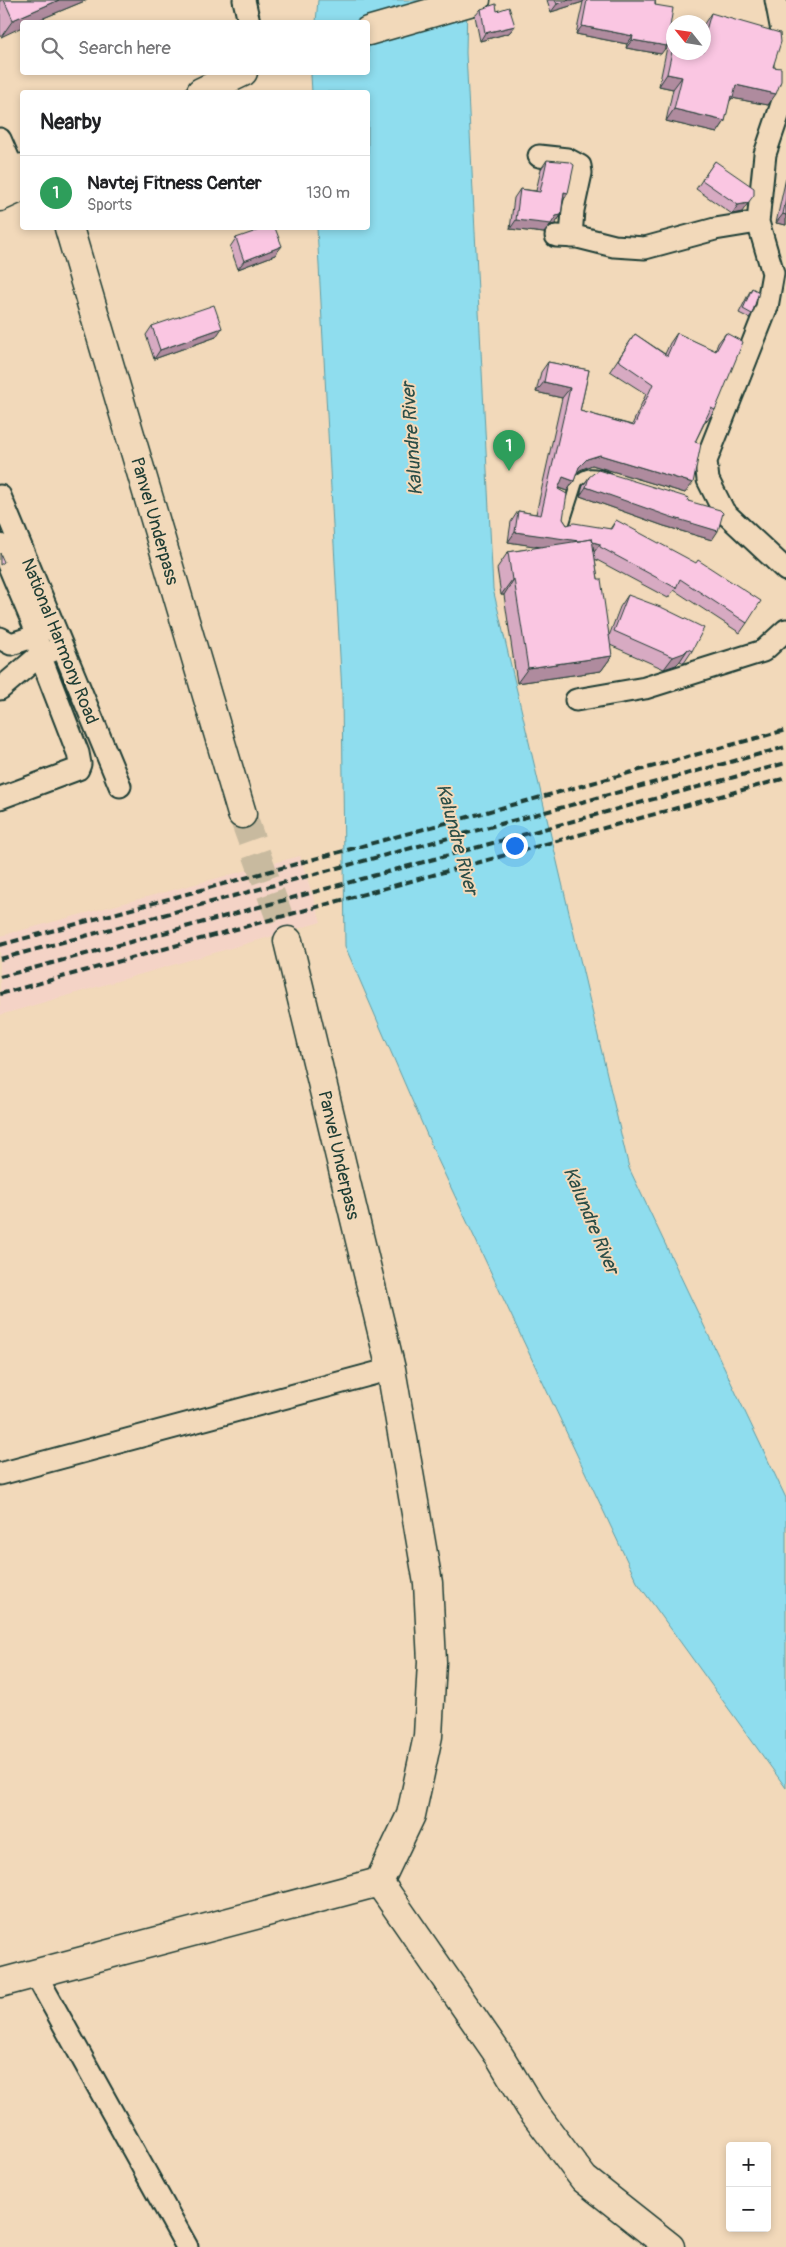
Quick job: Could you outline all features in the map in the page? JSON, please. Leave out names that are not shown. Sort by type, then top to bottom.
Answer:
[{"type":"main road","points":[[370,30],[475,0]]},
{"type":"main road","points":[[205,90],[237,75]]},
{"type":"main road","points":[[0,197],[14,175]]},
{"type":"main road","name":"Panvel Underpass","points":[[69,230],[242,814]]},
{"type":"main road","name":"Panvel Underpass","points":[[288,941],[391,1369],[428,1583],[432,1662],[428,1736],[411,1815],[379,1882]]},
{"type":"main road","points":[[0,1983],[379,1882],[500,2057],[530,2108],[584,2179],[670,2247]]},
{"type":"street","points":[[244,0],[249,20]]},
{"type":"street","points":[[776,0],[785,47],[785,95],[765,154],[758,222],[780,280],[706,461],[715,510],[786,570]]},
{"type":"street","points":[[0,139],[14,175]]},
{"type":"street","points":[[539,156],[567,159],[580,166],[581,173],[573,210],[564,236],[614,246],[645,248],[715,229],[758,222]]},
{"type":"street","name":"National Harmony Road","points":[[0,496],[120,786]]},
{"type":"street","points":[[0,545],[7,584],[38,645],[78,753],[80,764],[78,769],[0,798]]},
{"type":"street","points":[[576,700],[645,688],[763,651],[786,630]]},
{"type":"street","points":[[0,638],[11,644],[62,646]]},
{"type":"street","points":[[0,688],[38,645]]},
{"type":"street","points":[[78,753],[102,743]]},
{"type":"street","points":[[0,1474],[391,1369]]},
{"type":"street","points":[[35,1973],[188,2247]]},
{"type":"lane","points":[[562,528],[577,482],[582,476],[591,472],[620,481]]},
{"type":"shaded area","points":[[300,856],[321,922],[0,1015],[0,936]]},
{"type":"water","name":"Kalundre River","points":[[318,0],[467,0],[466,53],[493,589],[629,1168],[786,1498],[786,1788],[637,1582],[437,1158],[345,946],[342,693],[317,230],[370,230],[370,90],[312,90],[311,75],[370,75],[370,20],[316,20]]},
{"type":"building","points":[[4,0],[59,0],[13,20]]},
{"type":"building","points":[[555,0],[569,0],[557,4]]},
{"type":"building","points":[[587,0],[655,0],[655,5],[673,8],[672,15],[666,15],[666,46],[632,40],[633,36],[582,26]]},
{"type":"building","points":[[496,4],[497,11],[509,7],[515,26],[485,33],[481,9]]},
{"type":"building","points":[[711,13],[780,33],[781,42],[773,67],[781,68],[781,81],[776,94],[736,85],[733,97],[731,96],[725,121],[674,109],[682,77],[667,74],[670,60],[711,60]]},
{"type":"building","points":[[547,160],[570,162],[574,165],[568,193],[564,192],[561,215],[556,216],[551,224],[516,220],[520,189],[540,192]]},
{"type":"building","points":[[715,161],[754,188],[754,195],[748,203],[738,205],[702,180]]},
{"type":"building","points":[[786,199],[786,215],[783,214]]},
{"type":"building","points":[[259,230],[276,230],[282,246],[244,261],[236,238]]},
{"type":"building","points":[[752,288],[759,292],[752,314],[743,309]]},
{"type":"building","points":[[214,305],[222,328],[160,350],[152,326]]},
{"type":"building","points":[[677,333],[716,351],[726,333],[743,342],[715,410],[711,408],[695,442],[701,444],[693,483],[600,455],[587,459],[579,467],[574,481],[563,477],[558,489],[567,494],[563,519],[567,525],[574,523],[611,529],[616,520],[696,563],[698,560],[761,601],[747,623],[680,579],[676,588],[600,547],[600,544],[593,542],[592,539],[579,541],[515,532],[518,511],[541,515],[570,388],[544,382],[548,362],[589,370],[580,411],[634,426],[653,384],[618,360],[635,334],[667,356]]},
{"type":"building","points":[[598,470],[689,498],[688,501],[720,510],[723,513],[718,531],[671,517],[586,487],[589,477]]},
{"type":"building","points":[[592,539],[598,579],[601,579],[612,656],[528,668],[508,552]]},
{"type":"building","points":[[0,553],[4,562],[0,565]]},
{"type":"building","points":[[628,595],[663,608],[704,628],[692,651],[688,649],[684,653],[673,657],[614,631]]},
{"type":"tunnel","points":[[242,814],[288,941]]},
{"type":"railway","points":[[0,945],[786,730]]},
{"type":"railway","points":[[0,959],[786,747]]},
{"type":"railway","points":[[0,977],[786,763]]},
{"type":"railway","points":[[0,994],[786,778]]},
{"type":"place","name":"Navtej Fitness Center","points":[[509,471]]}]
